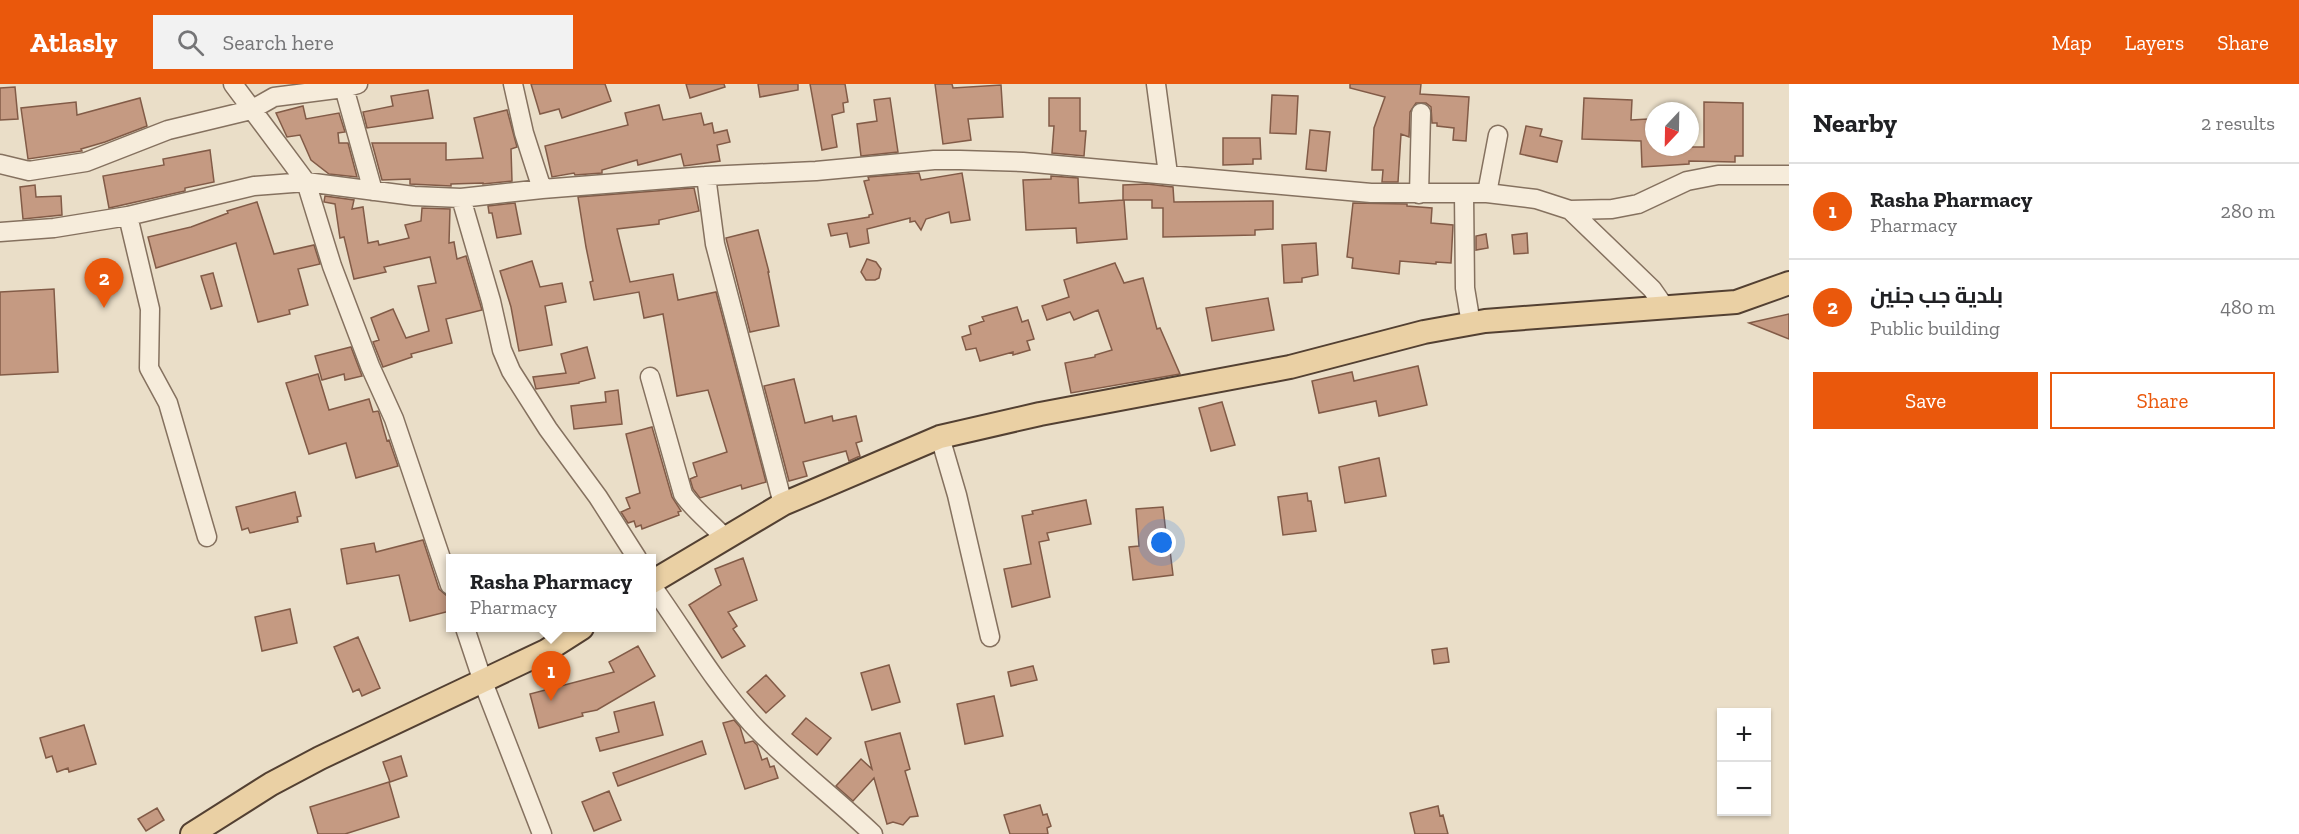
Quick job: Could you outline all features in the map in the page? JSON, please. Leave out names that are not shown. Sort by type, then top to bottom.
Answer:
[{"type":"main road","points":[[656,580],[783,504],[940,437],[1040,414],[1290,367],[1424,332],[1471,324],[1566,314],[1666,309],[1736,302],[1789,283]]},
{"type":"main road","points":[[192,834],[271,784],[320,758],[546,651],[574,632]]},
{"type":"street","points":[[233,84],[306,183],[332,266],[370,366],[394,419],[446,573]]},
{"type":"street","points":[[513,84],[524,133],[542,189]]},
{"type":"street","points":[[1156,84],[1168,174]]},
{"type":"street","points":[[0,164],[29,171],[86,162],[168,130],[251,110],[274,97],[349,85],[373,191]]},
{"type":"street","points":[[1419,194],[1421,113]]},
{"type":"street","points":[[1487,194],[1498,135]]},
{"type":"street","points":[[0,232],[54,228],[128,216],[254,186],[306,183],[414,196],[461,198],[542,189],[706,176],[816,171],[934,160],[1023,162],[1371,193],[1487,194],[1536,199],[1570,210],[1612,209],[1638,204],[1687,180],[1718,175],[1789,175]]},
{"type":"street","points":[[706,176],[715,244],[783,504]]},
{"type":"street","points":[[1464,194],[1465,288],[1471,324]]},
{"type":"street","points":[[461,198],[491,301],[502,350],[511,371],[548,429],[598,497],[635,554]]},
{"type":"street","points":[[1570,210],[1652,289],[1666,309]]},
{"type":"street","points":[[128,216],[150,309],[149,369],[168,403],[207,537]]},
{"type":"street","points":[[650,377],[683,494],[687,501],[725,538]]},
{"type":"street","points":[[940,437],[957,495],[990,637]]},
{"type":"street","points":[[656,588],[717,683],[751,722],[780,752],[873,834]]},
{"type":"street","points":[[467,632],[483,682],[542,834]]},
{"type":"building","points":[[531,84],[605,84],[611,101],[562,118],[559,109],[540,114]]},
{"type":"building","points":[[686,84],[724,84],[725,87],[690,98]]},
{"type":"building","points":[[758,84],[798,84],[798,90],[760,97]]},
{"type":"building","points":[[810,84],[845,84],[848,102],[843,103],[844,112],[832,115],[837,147],[822,150]]},
{"type":"building","points":[[935,84],[952,84],[953,88],[1001,85],[1003,117],[968,119],[971,140],[943,144]]},
{"type":"building","points":[[1350,84],[1421,84],[1420,94],[1469,97],[1466,141],[1453,140],[1454,128],[1437,126],[1437,123],[1432,123],[1431,107],[1426,103],[1416,103],[1410,112],[1409,137],[1401,134],[1398,182],[1382,182],[1383,170],[1372,170],[1374,128],[1385,97],[1350,88]]},
{"type":"building","points":[[15,87],[18,119],[0,120],[0,88]]},
{"type":"building","points":[[428,90],[433,118],[367,128],[363,112],[393,106],[391,96]]},
{"type":"building","points":[[1272,95],[1298,96],[1296,134],[1270,133]]},
{"type":"building","points":[[140,98],[147,126],[81,149],[82,151],[28,159],[21,108],[76,102],[77,115]]},
{"type":"building","points":[[890,98],[898,152],[861,156],[857,124],[877,121],[874,100]]},
{"type":"building","points":[[1049,98],[1080,98],[1080,131],[1086,131],[1084,156],[1052,153],[1054,126],[1049,126]]},
{"type":"building","points":[[1584,98],[1632,100],[1631,120],[1645,119],[1645,156],[1699,156],[1699,147],[1704,147],[1704,102],[1743,103],[1743,156],[1735,156],[1735,162],[1689,161],[1689,164],[1642,167],[1641,141],[1582,139]]},
{"type":"building","points":[[659,105],[663,120],[701,113],[704,125],[712,123],[714,133],[727,130],[730,142],[717,145],[720,161],[684,166],[681,154],[638,165],[637,160],[602,170],[602,173],[575,175],[574,173],[552,177],[545,146],[628,125],[625,113]]},
{"type":"building","points":[[303,106],[306,119],[339,113],[345,132],[338,133],[339,143],[348,143],[357,177],[329,174],[311,160],[300,135],[287,137],[276,113]]},
{"type":"building","points":[[507,110],[517,147],[511,149],[512,181],[451,184],[451,186],[410,184],[410,179],[382,180],[372,143],[446,143],[446,160],[483,158],[474,118]]},
{"type":"building","points":[[1526,126],[1542,129],[1540,136],[1562,141],[1557,162],[1520,154]]},
{"type":"building","points":[[1310,130],[1330,132],[1326,171],[1306,169]]},
{"type":"building","points":[[1223,138],[1260,138],[1261,159],[1253,159],[1253,164],[1223,165]]},
{"type":"building","points":[[210,150],[214,182],[109,208],[103,176],[164,165],[163,159]]},
{"type":"building","points":[[919,173],[921,180],[962,173],[970,220],[951,223],[949,212],[926,219],[921,230],[915,221],[910,222],[910,218],[867,229],[869,243],[850,247],[847,233],[831,236],[828,224],[869,217],[873,214],[864,181],[869,180],[868,177]]},
{"type":"building","points":[[1051,176],[1078,178],[1079,203],[1123,200],[1123,185],[1147,184],[1173,187],[1174,202],[1273,201],[1273,229],[1255,230],[1255,235],[1163,237],[1163,208],[1152,208],[1152,200],[1124,200],[1127,239],[1077,243],[1076,228],[1026,230],[1023,180],[1051,179]]},
{"type":"building","points":[[35,185],[36,197],[61,196],[62,215],[23,219],[20,187]]},
{"type":"building","points":[[694,188],[699,211],[659,220],[659,224],[617,229],[630,282],[673,274],[678,300],[716,292],[766,482],[742,489],[741,485],[700,498],[693,489],[690,479],[697,476],[693,463],[727,452],[708,390],[677,396],[663,314],[644,318],[639,292],[594,300],[590,282],[593,281],[578,197]]},
{"type":"building","points":[[325,196],[354,200],[352,209],[363,207],[368,243],[378,241],[379,245],[409,238],[405,225],[421,221],[422,208],[450,209],[449,243],[454,242],[457,259],[466,256],[482,310],[446,319],[452,343],[411,354],[412,357],[383,367],[373,342],[379,340],[371,318],[393,309],[406,338],[429,331],[418,286],[436,283],[430,257],[384,267],[386,272],[354,279],[344,237],[340,238],[335,204],[324,202]]},
{"type":"building","points":[[257,202],[274,254],[314,245],[320,264],[298,269],[308,305],[289,310],[290,314],[258,322],[236,243],[156,268],[148,237],[191,227],[228,213],[227,211]]},
{"type":"building","points":[[515,203],[521,234],[497,238],[492,213],[489,213],[488,206]]},
{"type":"building","points":[[1353,203],[1407,204],[1407,206],[1432,208],[1431,223],[1453,225],[1451,263],[1400,261],[1399,274],[1352,268],[1353,258],[1347,257]]},
{"type":"building","points":[[758,230],[779,326],[750,332],[726,238]]},
{"type":"building","points":[[1527,233],[1528,253],[1514,254],[1512,235]]},
{"type":"building","points":[[1486,234],[1488,248],[1476,250],[1476,236]]},
{"type":"building","points":[[1316,243],[1318,275],[1302,278],[1302,282],[1284,283],[1282,245]]},
{"type":"building","points":[[867,259],[876,262],[881,269],[879,278],[875,280],[866,280],[861,272]]},
{"type":"building","points":[[532,261],[540,287],[562,283],[566,302],[545,306],[552,345],[519,351],[511,307],[500,271]]},
{"type":"building","points":[[1115,263],[1124,283],[1143,278],[1157,329],[1160,328],[1180,374],[1071,393],[1065,363],[1095,357],[1095,355],[1112,350],[1098,310],[1074,320],[1070,312],[1047,320],[1042,306],[1069,297],[1064,280]]},
{"type":"building","points":[[213,273],[222,306],[211,309],[201,276]]},
{"type":"building","points":[[54,289],[58,372],[0,375],[0,292]]},
{"type":"building","points":[[1268,298],[1274,330],[1212,341],[1206,308]]},
{"type":"building","points":[[1017,307],[1022,322],[1028,320],[1034,339],[1027,341],[1030,350],[980,361],[976,348],[966,350],[962,337],[971,334],[969,326],[984,321],[982,317]]},
{"type":"building","points":[[1789,314],[1789,339],[1749,323]]},
{"type":"building","points":[[351,347],[362,376],[345,380],[344,374],[322,380],[315,356]]},
{"type":"building","points":[[587,347],[595,378],[579,383],[536,389],[533,377],[566,373],[561,354]]},
{"type":"building","points":[[1418,366],[1427,405],[1379,416],[1376,401],[1319,413],[1312,381],[1352,372],[1354,381]]},
{"type":"building","points":[[318,374],[329,410],[369,399],[373,412],[378,411],[379,413],[387,441],[389,440],[398,466],[356,478],[346,443],[309,454],[286,383]]},
{"type":"building","points":[[794,379],[805,423],[832,416],[833,421],[856,416],[862,441],[856,443],[860,456],[849,461],[846,451],[803,462],[807,476],[789,481],[764,386]]},
{"type":"building","points":[[618,390],[622,424],[574,429],[571,406],[606,402],[605,392]]},
{"type":"building","points":[[1222,402],[1235,445],[1211,451],[1199,408]]},
{"type":"building","points":[[652,427],[672,497],[681,511],[678,512],[679,515],[642,529],[641,525],[636,527],[634,521],[628,523],[621,512],[630,508],[626,498],[640,493],[626,434]]},
{"type":"building","points":[[1379,458],[1386,496],[1345,503],[1339,467]]},
{"type":"building","points":[[295,492],[301,516],[297,517],[298,522],[250,533],[248,528],[242,530],[236,507]]},
{"type":"building","points":[[1307,493],[1308,501],[1311,501],[1316,531],[1283,535],[1278,497]]},
{"type":"building","points":[[1086,500],[1091,524],[1047,533],[1049,540],[1039,542],[1050,597],[1012,607],[1004,569],[1031,564],[1022,516],[1033,514],[1032,511]]},
{"type":"building","points":[[1163,507],[1173,575],[1133,580],[1129,547],[1139,546],[1136,509]]},
{"type":"building","points":[[423,540],[439,589],[446,595],[446,612],[410,621],[399,575],[347,584],[341,549],[374,543],[376,552]]},
{"type":"building","points":[[743,558],[757,600],[728,612],[737,626],[733,629],[745,646],[722,658],[689,605],[721,585],[715,569]]},
{"type":"building","points":[[290,609],[297,643],[262,651],[255,617]]},
{"type":"building","points":[[358,637],[380,688],[362,696],[359,689],[353,692],[334,647]]},
{"type":"building","points":[[638,646],[655,676],[597,710],[539,728],[530,694],[614,672],[609,662]]},
{"type":"building","points":[[1447,648],[1449,662],[1434,664],[1432,650]]},
{"type":"building","points":[[889,665],[900,702],[872,710],[861,673]]},
{"type":"building","points":[[1033,666],[1037,680],[1011,686],[1008,672]]},
{"type":"building","points":[[766,675],[785,696],[766,713],[747,692]]},
{"type":"building","points":[[994,696],[1003,736],[965,744],[957,704]]},
{"type":"building","points":[[654,702],[663,735],[600,751],[596,738],[619,732],[614,712]]},
{"type":"building","points":[[806,718],[831,738],[817,755],[792,734]]},
{"type":"building","points":[[734,720],[740,727],[745,743],[753,741],[757,745],[762,760],[767,758],[770,767],[774,766],[778,778],[745,789],[723,723]]},
{"type":"building","points":[[84,725],[96,764],[69,772],[68,768],[57,772],[52,756],[46,758],[40,738]]},
{"type":"building","points":[[900,733],[910,769],[905,771],[918,816],[910,817],[903,825],[893,822],[887,824],[874,778],[853,801],[836,786],[861,759],[872,769],[865,742]]},
{"type":"building","points":[[702,741],[706,754],[618,786],[613,773]]},
{"type":"building","points":[[401,756],[407,776],[390,782],[383,762]]},
{"type":"building","points":[[389,782],[399,817],[345,834],[318,834],[310,807]]},
{"type":"building","points":[[609,791],[621,820],[594,831],[582,802]]},
{"type":"building","points":[[1040,805],[1043,815],[1047,814],[1051,826],[1047,828],[1048,834],[1010,834],[1004,815]]},
{"type":"building","points":[[1438,806],[1448,834],[1415,834],[1410,813]]},
{"type":"building","points":[[157,808],[164,820],[146,831],[138,819]]},
{"type":"place","name":"بلدية جب جنين","points":[[104,308]]},
{"type":"place","name":"Rasha Pharmacy","points":[[551,701]]}]
